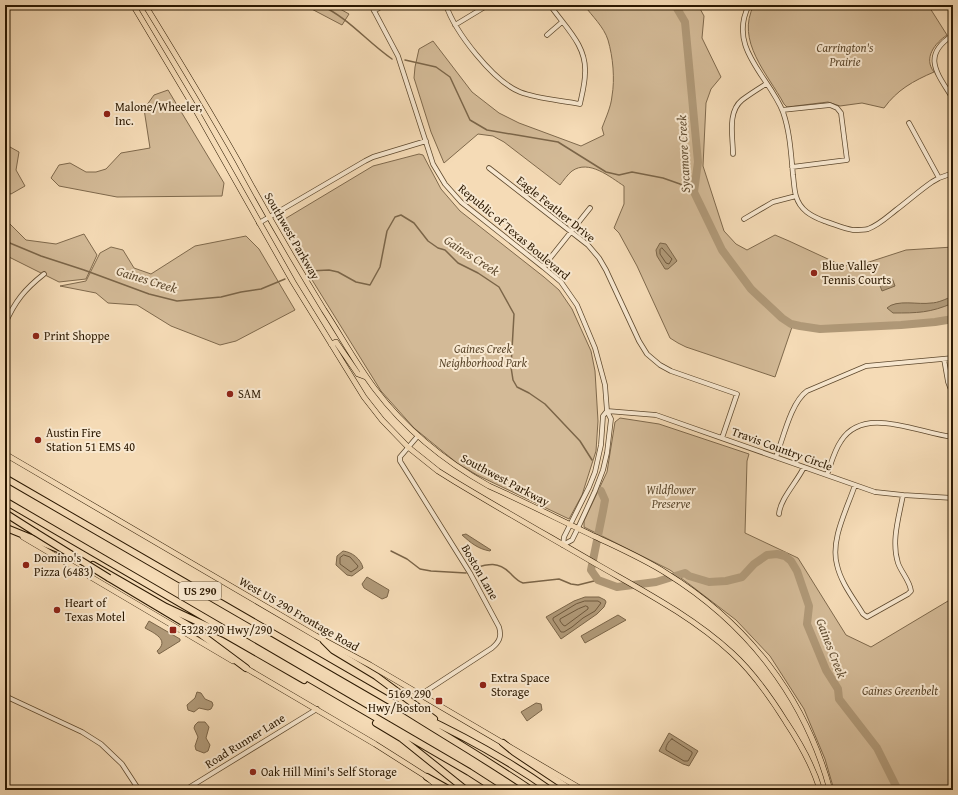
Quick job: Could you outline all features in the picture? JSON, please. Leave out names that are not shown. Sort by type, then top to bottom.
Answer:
[{"type":"highway","name":"US 290","points":[[5,478],[395,704],[473,752],[530,790]]},
{"type":"highway","name":"US 290","points":[[5,501],[470,772],[497,790]]},
{"type":"highway","points":[[5,513],[191,627],[246,668]]},
{"type":"highway","points":[[7,527],[113,575],[166,607],[224,634],[401,738],[466,790]]},
{"type":"highway","points":[[324,641],[333,650],[376,676],[450,730]]},
{"type":"highway","points":[[395,704],[450,730],[505,760],[550,790]]},
{"type":"highway","points":[[395,729],[401,738]]},
{"type":"highway","points":[[502,743],[571,790]]},
{"type":"highway","points":[[427,777],[450,790]]},
{"type":"main road","name":"Southwest Parkway","points":[[133,5],[202,120],[259,223],[331,344],[367,401],[382,420],[408,447],[438,471],[675,610],[701,628],[733,654],[769,695],[794,734],[811,766],[820,790]]},
{"type":"main road","name":"Southwest Parkway","points":[[145,5],[208,110],[304,277],[366,377],[384,400],[418,437],[446,460],[465,473],[639,558],[668,574],[709,602],[758,651],[780,678],[799,711],[811,736],[819,755],[830,790]]},
{"type":"main road","points":[[331,344],[336,342],[358,374],[366,377]]},
{"type":"main road","name":"West US 290 Frontage Road","points":[[5,454],[324,641],[420,694],[584,790]]},
{"type":"main road","points":[[7,527],[375,744],[427,777],[442,790]]},
{"type":"street","name":"Republic of Texas Boulevard","points":[[371,5],[398,56],[436,169],[445,184],[456,198],[561,282],[577,306],[599,358],[605,385],[607,410],[611,418],[607,453],[603,470],[595,491],[578,528],[572,540],[563,545]]},
{"type":"street","points":[[374,11],[384,5]]},
{"type":"street","points":[[446,5],[455,25],[464,38],[494,74],[510,87],[528,94],[580,104],[585,74],[584,57],[577,41],[550,5]]},
{"type":"street","points":[[455,25],[488,5]]},
{"type":"street","points":[[749,5],[745,14],[743,25],[744,42],[748,53],[782,110],[789,134],[796,196],[805,211],[817,218],[852,230],[867,229],[876,226],[939,178],[953,173]]},
{"type":"street","points":[[547,35],[562,22]]},
{"type":"street","points":[[953,35],[939,46],[935,54],[934,62],[938,73],[953,99]]},
{"type":"street","points":[[733,154],[733,120],[735,108],[742,100],[766,84]]},
{"type":"street","points":[[782,110],[830,105],[837,108],[842,116],[847,160],[792,167]]},
{"type":"street","points":[[909,123],[939,178]]},
{"type":"street","points":[[259,223],[373,157],[426,141]]},
{"type":"street","name":"Eagle Feather Drive","points":[[489,168],[588,245],[599,258],[606,270],[639,341],[647,354],[660,365],[671,371],[737,394],[722,438]]},
{"type":"street","points":[[744,219],[774,202],[796,196]]},
{"type":"street","points":[[543,267],[590,208]]},
{"type":"street","points":[[5,324],[13,307],[21,295],[30,285],[44,274]]},
{"type":"street","points":[[776,457],[795,406],[800,397],[807,391],[866,366],[953,358]]},
{"type":"street","points":[[944,359],[948,382],[953,395]]},
{"type":"street","name":"Republic of Texas Boulevard","points":[[563,545],[564,537],[594,472],[601,445],[603,416],[607,410]]},
{"type":"street","name":"Travis Country Circle","points":[[607,410],[656,415],[875,492],[953,498]]},
{"type":"street","points":[[827,476],[838,446],[843,438],[851,430],[865,424],[883,422],[953,437]]},
{"type":"street","name":"Boston Lane","points":[[418,437],[400,457],[400,461],[470,572],[501,633],[501,637],[492,648],[420,694]]},
{"type":"street","points":[[778,514],[782,502],[796,482],[804,467]]},
{"type":"street","points":[[855,485],[837,536],[835,548],[836,560],[842,578],[863,614],[867,617],[911,591],[900,567],[896,550],[896,531],[903,495]]},
{"type":"street","points":[[5,696],[82,732],[101,744],[122,764],[139,790]]},
{"type":"street","name":"Road Runner Lane","points":[[185,790],[317,709]]},
{"type":"green space","points":[[304,5],[333,5],[349,14],[342,25]]},
{"type":"green space","points":[[584,5],[698,5],[704,16],[702,38],[721,77],[711,89],[706,103],[703,166],[724,231],[736,244],[747,250],[775,235],[843,266],[866,263],[906,250],[953,247],[953,322],[889,328],[828,331],[792,327],[775,377],[686,347],[670,338],[637,266],[619,233],[614,228],[624,204],[624,186],[612,178],[592,168],[585,167],[570,172],[560,185],[504,142],[493,136],[478,134],[444,163],[431,132],[414,78],[419,49],[433,41],[472,92],[499,113],[519,123],[581,146],[604,135],[602,128],[611,104],[613,89],[611,54],[608,40],[604,31]]},
{"type":"green space","name":"Carrington's Prairie","points":[[754,5],[928,5],[947,35],[938,42],[930,56],[931,67],[934,72],[919,79],[900,91],[884,108],[862,103],[840,106],[828,102],[787,107],[762,69],[751,44],[748,31],[749,18]]},
{"type":"green space","points":[[168,90],[224,183],[222,196],[117,197],[59,186],[51,178],[59,165],[70,163],[86,172],[96,172],[106,169],[121,153],[150,148],[144,109],[154,95]]},
{"type":"green space","points":[[10,147],[19,152],[16,170],[25,186],[11,194],[5,192],[5,153]]},
{"type":"green space","name":"Gaines Creek Neighborhood Park","points":[[419,154],[423,155],[441,189],[460,211],[559,290],[572,309],[591,351],[595,371],[598,421],[596,451],[582,495],[569,519],[477,475],[457,463],[414,428],[381,391],[309,275],[282,226],[283,220],[373,166]]},
{"type":"green space","points":[[5,219],[26,240],[56,244],[84,234],[97,255],[86,279],[59,282],[5,255]]},
{"type":"green space","points":[[246,236],[259,249],[295,310],[236,341],[220,345],[171,326],[137,305],[108,303],[96,293],[60,286],[86,281],[100,253],[111,247],[123,250],[134,268],[151,274],[195,246]]},
{"type":"green space","points":[[620,418],[659,424],[749,454],[747,461],[745,533],[798,558],[846,635],[871,647],[953,598],[953,790],[834,790],[825,759],[804,709],[770,656],[736,620],[670,570],[584,527],[584,521],[607,472],[615,422]]},
{"type":"water","points":[[660,243],[666,244],[677,261],[668,269],[665,269],[657,256],[656,250]]},
{"type":"water","points":[[892,278],[895,286],[882,291],[879,283]]},
{"type":"water","points":[[953,296],[953,303],[930,311],[893,313],[887,308],[891,305],[902,303],[942,301]]},
{"type":"water","points":[[466,534],[491,550],[482,549],[468,541],[462,535]]},
{"type":"water","points":[[343,551],[356,556],[362,565],[363,568],[352,576],[347,575],[336,565],[337,556]]},
{"type":"water","points":[[367,577],[389,590],[387,597],[382,599],[364,588],[362,584]]},
{"type":"water","points":[[585,597],[599,597],[606,602],[604,607],[597,614],[561,639],[546,617],[574,601]]},
{"type":"water","points":[[618,615],[626,620],[585,643],[581,636]]},
{"type":"water","points":[[149,621],[180,639],[180,641],[159,654],[157,651],[161,647],[162,643],[159,637],[145,628]]},
{"type":"water","points":[[197,692],[201,693],[205,699],[212,702],[213,705],[211,709],[208,710],[199,708],[194,712],[188,710],[187,705],[195,698]]},
{"type":"water","points":[[536,703],[541,704],[542,710],[527,721],[521,712]]},
{"type":"water","points":[[198,722],[205,722],[209,727],[206,738],[210,745],[208,751],[204,753],[196,750],[195,746],[198,737],[194,728]]},
{"type":"water","points":[[669,733],[698,751],[689,766],[659,751]]},
{"type":"waterway","points":[[320,5],[340,16],[392,59]]},
{"type":"waterway","name":"Sycamore Creek","points":[[675,5],[685,22],[698,162],[694,192],[722,250],[751,289],[782,318],[791,324],[820,329],[901,325],[953,319]]},
{"type":"waterway","points":[[405,60],[436,67],[450,77],[470,120],[487,130],[558,142],[606,172],[619,175],[632,172],[663,178],[680,184],[694,192]]},
{"type":"waterway","name":"Gaines Creek","points":[[309,271],[329,270],[338,272],[356,282],[370,285],[380,267],[387,231],[395,217],[401,215],[414,223],[428,241],[438,248],[445,250],[458,263],[478,273],[499,287],[514,314],[511,367],[513,380],[517,387],[545,404],[580,441],[592,460]]},
{"type":"waterway","name":"Gaines Creek","points":[[5,241],[41,256],[149,294],[177,301],[221,297],[261,289],[285,279]]},
{"type":"waterway","name":"Gaines Creek","points":[[601,491],[605,500],[591,570],[598,580],[617,587],[656,582],[685,573],[689,576],[709,582],[726,581],[742,577],[754,564],[767,555],[777,554],[785,556],[791,561],[797,571],[809,606],[807,624],[826,670],[838,689],[839,699],[877,748],[898,790]]},
{"type":"waterway","points":[[391,551],[407,559],[420,569],[466,573]]},
{"type":"waterway","points":[[474,568],[493,564],[497,565],[506,569],[517,580],[523,583],[559,579],[578,585],[598,580]]},
{"type":"place","name":"Malone/Wheeler, Inc.","points":[[107,114]]},
{"type":"place","name":"Blue Valley Tennis Courts","points":[[814,273]]},
{"type":"place","name":"Print Shoppe","points":[[36,336]]},
{"type":"place","name":"SAM","points":[[230,394]]},
{"type":"place","name":"Austin Fire Station 51 EMS 40","points":[[38,440]]},
{"type":"place","name":"Domino's Pizza (6483)","points":[[26,565]]},
{"type":"place","name":"Heart of Texas Motel","points":[[57,610]]},
{"type":"place","name":"5328 290 Hwy/290","points":[[173,630]]},
{"type":"place","name":"Extra Space Storage","points":[[483,685]]},
{"type":"place","name":"5169 290 Hwy/Boston","points":[[439,701]]},
{"type":"place","name":"Oak Hill Mini's Self Storage","points":[[253,772]]},
{"type":"park label","name":"Wildflower Preserve","points":[[671,497]]},
{"type":"park label","name":"Gaines Greenbelt","points":[[900,691]]}]
